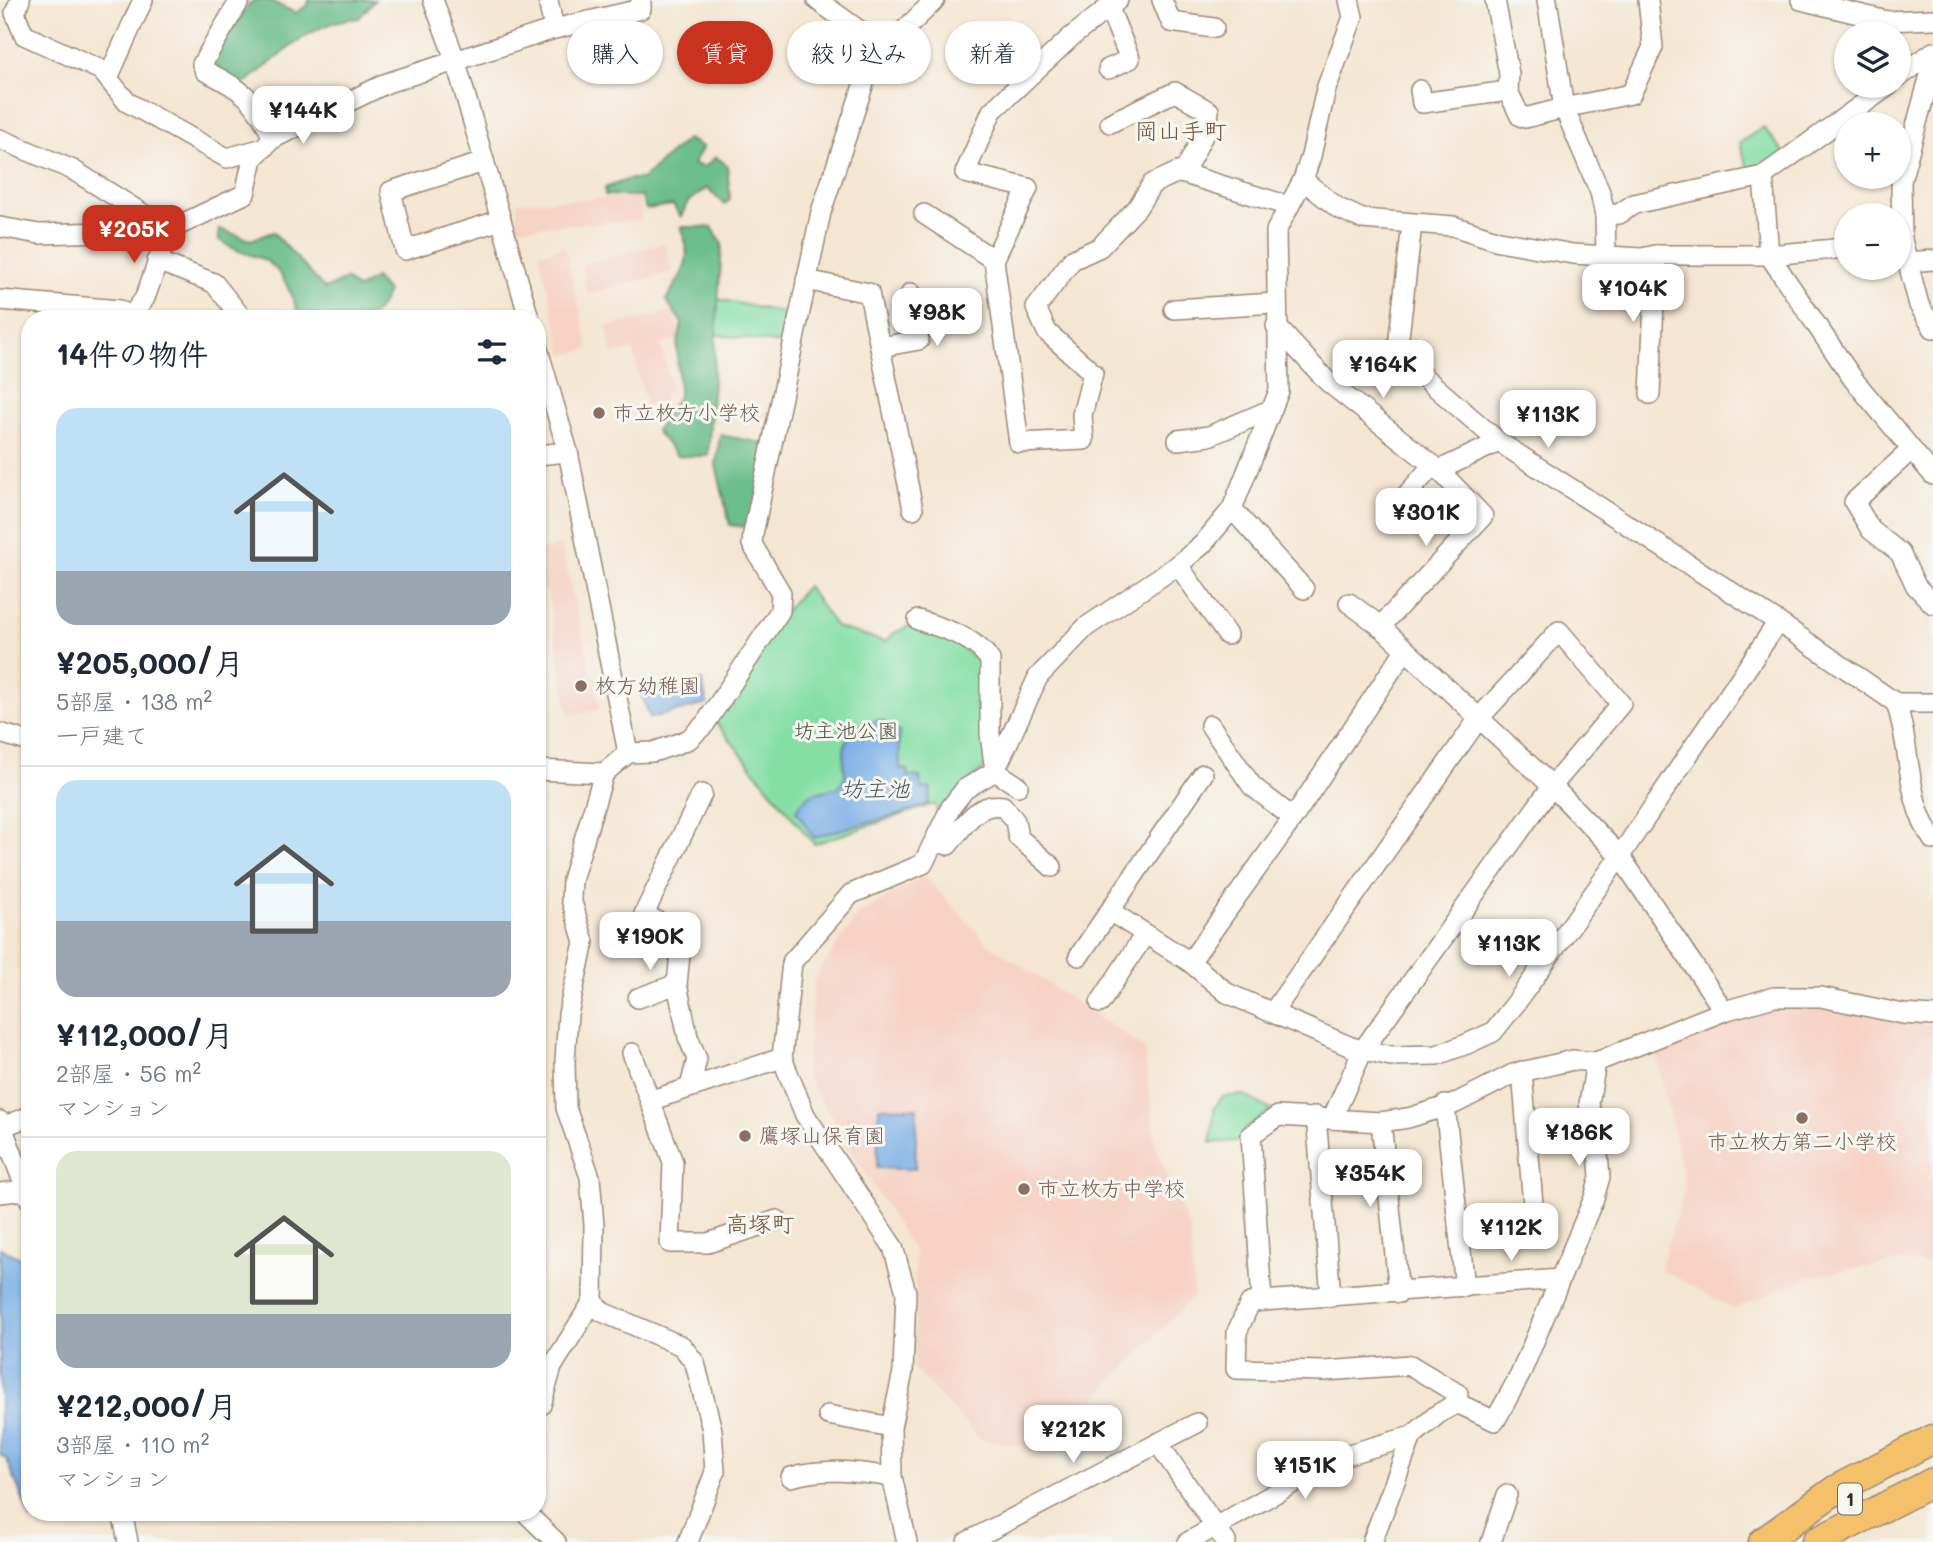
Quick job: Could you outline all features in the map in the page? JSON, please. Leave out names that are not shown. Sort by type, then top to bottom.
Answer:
[{"type":"highway","points":[[1765,1542],[1835,1490],[1933,1438]]},
{"type":"highway","name":"1","points":[[1765,1542],[1933,1455]]},
{"type":"highway","name":"1","points":[[1816,1542],[1933,1482]]},
{"type":"street","points":[[20,0],[15,13],[24,35],[102,71],[127,102],[227,158],[268,143],[387,83],[454,58],[554,29],[641,9],[641,0]]},
{"type":"street","points":[[108,78],[143,0]]},
{"type":"street","points":[[240,0],[202,64],[205,71],[250,97],[263,114],[268,143]]},
{"type":"street","points":[[433,0],[454,58],[527,310]]},
{"type":"street","points":[[548,0],[554,29]]},
{"type":"street","points":[[817,0],[846,21]]},
{"type":"street","points":[[914,21],[935,0]]},
{"type":"street","points":[[1161,0],[1171,22],[1214,28]]},
{"type":"street","points":[[907,1542],[892,1477],[891,1427],[903,1372],[906,1292],[893,1247],[805,1115],[782,1058],[792,962],[851,894],[923,864],[951,807],[965,789],[995,771],[1038,677],[1086,627],[1178,565],[1203,544],[1231,509],[1279,391],[1276,231],[1303,180],[1326,89],[1353,17],[1349,0]]},
{"type":"street","points":[[1495,0],[1509,74],[1508,91],[1520,116],[1525,118],[1631,94],[1653,47],[1648,0]]},
{"type":"street","points":[[1547,0],[1564,108],[1600,192],[1605,215],[1606,256]]},
{"type":"street","points":[[1801,0],[1887,21],[1933,19]]},
{"type":"street","points":[[1037,308],[1047,332],[1093,373],[1082,415],[1084,440],[1019,443],[994,261],[1028,188],[965,173],[992,111],[1070,38],[1113,4],[1130,58],[1108,69]]},
{"type":"street","points":[[1911,68],[1933,52]]},
{"type":"street","points":[[1901,203],[1901,180],[1933,64]]},
{"type":"street","points":[[546,1388],[552,1367],[593,1301],[594,1225],[590,1177],[566,1108],[568,1014],[584,942],[571,899],[572,880],[604,773],[628,753],[653,752],[689,739],[705,724],[780,611],[781,593],[752,544],[753,534],[821,212],[864,84]]},
{"type":"street","points":[[1422,103],[1508,91]]},
{"type":"street","points":[[1110,123],[1175,92],[1209,111],[1207,128],[1183,174]]},
{"type":"street","points":[[1605,215],[1619,214],[1634,204],[1763,176],[1871,98]]},
{"type":"street","points":[[0,139],[73,170],[169,230]]},
{"type":"street","points":[[0,227],[38,234],[169,230],[245,194],[253,158],[268,143]]},
{"type":"street","points":[[484,162],[391,191],[405,250],[501,220]]},
{"type":"street","points":[[1003,314],[1037,308],[1072,260],[1100,247],[1137,208],[1152,184],[1178,172],[1289,206]]},
{"type":"street","points":[[1763,176],[1769,255],[1853,379],[1910,451],[1933,475]]},
{"type":"street","points":[[1303,180],[1339,208],[1362,219],[1453,226],[1499,241],[1573,254],[1642,258],[1656,255],[1769,255],[1834,249]]},
{"type":"street","points":[[925,214],[994,261]]},
{"type":"street","points":[[1412,224],[1398,345],[1403,359],[1499,442],[1778,622],[1896,703],[1933,703]]},
{"type":"street","points":[[136,310],[145,299],[169,230]]},
{"type":"street","points":[[1650,394],[1656,255]]},
{"type":"street","points":[[1911,262],[1933,260]]},
{"type":"street","points":[[157,261],[214,283],[236,310]]},
{"type":"street","points":[[1911,274],[1919,305],[1933,328]]},
{"type":"street","points":[[806,280],[869,293],[913,509]]},
{"type":"street","points":[[880,347],[919,340],[911,293]]},
{"type":"street","points":[[0,300],[120,310]]},
{"type":"street","points":[[1174,309],[1276,303]]},
{"type":"street","points":[[1276,326],[1328,382],[1436,468],[1483,516],[1380,627]]},
{"type":"street","points":[[546,377],[568,452],[628,753]]},
{"type":"street","points":[[1178,440],[1209,436],[1272,408]]},
{"type":"street","points":[[1398,505],[1436,468],[1499,442]]},
{"type":"street","points":[[1910,451],[1854,502],[1871,530],[1900,552],[1916,586],[1933,604]]},
{"type":"street","points":[[546,454],[568,452]]},
{"type":"street","points":[[1231,509],[1304,589]]},
{"type":"street","points":[[1178,565],[1227,635]]},
{"type":"street","points":[[1349,603],[1380,627],[1552,786],[1620,856],[1724,1012]]},
{"type":"street","points":[[918,620],[952,622],[990,660],[990,734],[995,771],[1018,786]]},
{"type":"street","points":[[1111,912],[1190,962],[1227,993],[1363,1050],[1391,1056],[1437,1055],[1493,1032],[1620,856],[1778,622]]},
{"type":"street","points":[[1273,1012],[1479,718],[1559,631],[1621,704],[1552,786],[1363,1050],[1324,1118],[1331,1297]]},
{"type":"street","points":[[1190,962],[1293,818],[1405,650]]},
{"type":"street","points":[[1896,703],[1904,726],[1914,800],[1933,840]]},
{"type":"street","points":[[1210,725],[1252,786],[1293,818]]},
{"type":"street","points":[[0,733],[21,739]]},
{"type":"street","points":[[546,770],[604,773]]},
{"type":"street","points":[[1079,957],[1203,774]]},
{"type":"street","points":[[690,1087],[697,1059],[688,1037],[677,984],[682,936],[644,914],[702,794]]},
{"type":"street","points":[[935,842],[948,845],[977,810],[988,804],[1003,806],[1015,821],[1018,837],[1052,867]]},
{"type":"street","points":[[1100,1003],[1145,934]]},
{"type":"street","points":[[638,999],[677,984]]},
{"type":"street","points":[[1262,1301],[1251,1135],[1278,1116],[1381,1122],[1408,1118],[1522,1071],[1573,1060],[1597,1062],[1724,1012],[1774,997],[1821,997],[1903,1014],[1933,1016]]},
{"type":"street","points":[[632,1054],[652,1100],[673,1162],[670,1244],[708,1243],[777,1220]]},
{"type":"street","points":[[652,1100],[782,1058]]},
{"type":"street","points":[[1457,1403],[1495,1421],[1520,1375],[1594,1198],[1600,1177],[1597,1130],[1590,1104],[1597,1062]]},
{"type":"street","points":[[1458,1225],[1534,1217],[1522,1071]]},
{"type":"street","points":[[1445,1105],[1465,1287]]},
{"type":"street","points":[[21,1118],[1,1124],[21,1176]]},
{"type":"street","points":[[1381,1122],[1399,1293]]},
{"type":"street","points":[[0,1193],[21,1194]]},
{"type":"street","points":[[1457,1403],[1458,1394],[1409,1366],[1324,1371],[1236,1369],[1237,1332],[1250,1303],[1262,1301],[1399,1293],[1560,1279]]},
{"type":"street","points":[[593,1301],[602,1312],[682,1346],[695,1363],[712,1430],[715,1472],[688,1542]]},
{"type":"street","points":[[1188,1542],[1221,1535],[1342,1456],[1412,1436],[1438,1413],[1457,1403]]},
{"type":"street","points":[[828,1415],[891,1427]]},
{"type":"street","points":[[967,1542],[1197,1423]]},
{"type":"street","points":[[1372,1542],[1412,1436]]},
{"type":"street","points":[[1158,1443],[1221,1535]]},
{"type":"street","points":[[791,1476],[807,1472],[848,1470],[892,1477]]},
{"type":"street","points":[[1491,1542],[1507,1495]]},
{"type":"street","points":[[124,1521],[128,1542]]},
{"type":"street","points":[[534,1521],[556,1542]]},
{"type":"shaded area","points":[[640,197],[641,220],[517,228],[517,202]]},
{"type":"shaded area","points":[[665,243],[672,272],[588,294],[581,265]]},
{"type":"shaded area","points":[[565,247],[589,349],[563,355],[539,253]]},
{"type":"shaded area","points":[[673,311],[680,340],[661,344],[672,391],[664,393],[665,401],[646,405],[633,350],[612,355],[606,327]]},
{"type":"shaded area","points":[[561,545],[600,709],[569,716],[546,591],[546,549]]},
{"type":"shaded area","name":"市立枚方中学校","points":[[924,876],[986,942],[1144,1048],[1156,1147],[1190,1230],[1194,1296],[1078,1416],[1031,1447],[980,1439],[914,1369],[915,1254],[806,1076],[814,978],[859,914]]},
{"type":"shaded area","name":"市立枚方第二小学校","points":[[1772,1006],[1820,1006],[1933,1025],[1933,1264],[1900,1262],[1812,1276],[1734,1309],[1660,1269],[1685,1188],[1655,1048],[1719,1020]]},
{"type":"green space","points":[[269,0],[295,13],[308,5],[309,0],[375,0],[359,18],[341,20],[310,33],[241,86],[208,66],[250,3]]},
{"type":"green space","points":[[1763,127],[1787,156],[1750,177],[1740,143]]},
{"type":"green space","points":[[687,139],[703,147],[693,164],[704,167],[716,157],[727,165],[730,200],[724,204],[707,188],[688,202],[681,217],[673,205],[646,209],[641,196],[605,195],[605,188],[629,179],[642,179]]},
{"type":"green space","points":[[681,227],[712,227],[722,244],[708,456],[677,456],[656,431],[679,395],[677,347],[682,323],[666,300],[678,281],[687,258]]},
{"type":"green space","points":[[219,229],[251,240],[273,232],[325,289],[346,279],[357,289],[375,278],[388,292],[378,310],[297,310],[286,283],[275,268],[260,258],[234,249],[219,240]]},
{"type":"green space","points":[[718,299],[788,314],[783,344],[713,334]]},
{"type":"green space","points":[[720,435],[767,444],[754,528],[730,525],[716,465]]},
{"type":"green space","name":"坊主池公園","points":[[807,586],[836,627],[886,642],[894,633],[911,625],[949,638],[985,666],[986,766],[939,813],[934,804],[814,844],[713,719],[784,612]]},
{"type":"green space","points":[[1244,1095],[1271,1110],[1245,1129],[1238,1141],[1211,1143],[1214,1109],[1222,1097]]},
{"type":"water","points":[[702,681],[707,704],[650,718],[641,694]]},
{"type":"water","name":"坊主池","points":[[881,720],[899,732],[900,769],[907,770],[908,776],[920,777],[921,788],[931,789],[929,803],[901,814],[814,838],[796,811],[809,796],[839,787],[845,776],[843,755],[848,738],[859,727]]},
{"type":"water","points":[[879,1107],[917,1108],[915,1169],[877,1168]]},
{"type":"water","points":[[0,1248],[21,1261],[21,1494],[7,1460],[0,1454]]},
{"type":"place","name":"市立枚方小学校","points":[[599,413]]},
{"type":"place","name":"枚方幼稚園","points":[[581,686]]},
{"type":"place","name":"市立枚方第二小学校","points":[[1802,1118]]},
{"type":"place","name":"鷹塚山保育園","points":[[745,1136]]},
{"type":"place","name":"市立枚方中学校","points":[[1024,1189]]},
{"type":"district","name":"岡山手町","points":[[1181,131]]},
{"type":"district","name":"高塚町","points":[[760,1224]]}]
